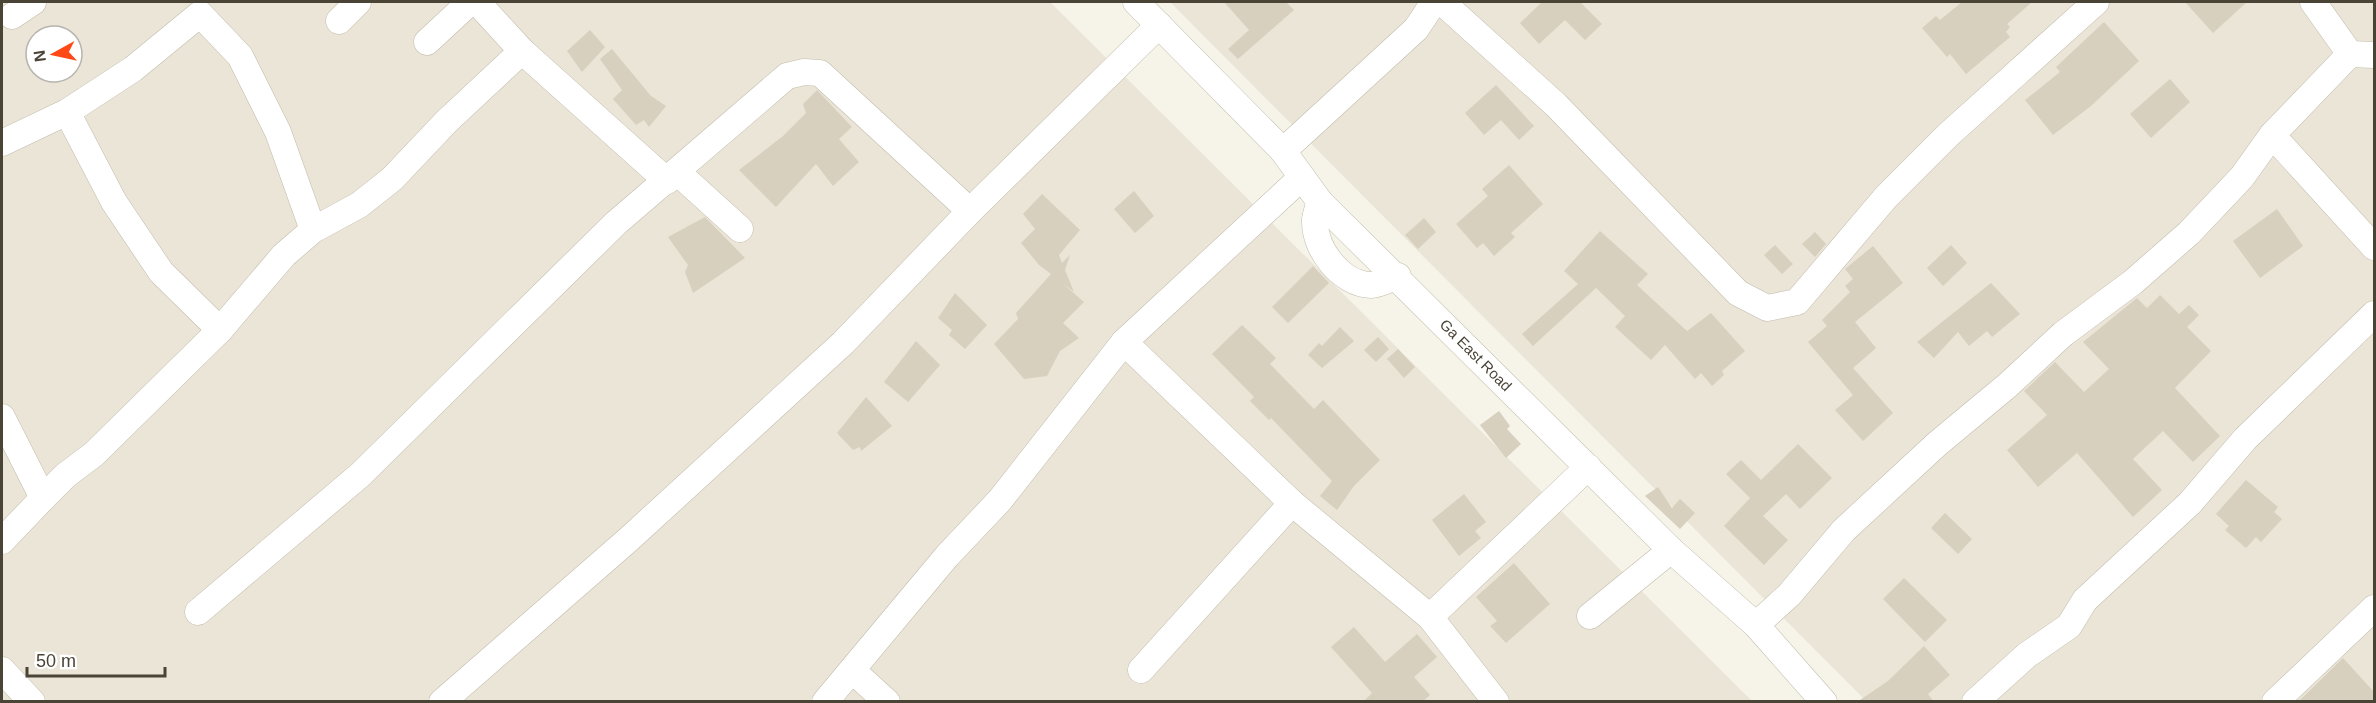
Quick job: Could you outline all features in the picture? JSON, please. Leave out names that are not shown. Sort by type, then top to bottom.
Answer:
[{"type":"street","points":[[12,16],[33,2]]},
{"type":"street","points":[[339,21],[358,2]]},
{"type":"street","points":[[427,42],[470,2]]},
{"type":"street","points":[[477,2],[522,51],[740,230]]},
{"type":"street","name":"Ga East Road","points":[[1136,2],[1283,151],[1320,202],[1398,276],[1671,550],[1756,625],[1824,702]]},
{"type":"street","points":[[1283,151],[1416,29],[1434,2]]},
{"type":"street","points":[[1442,2],[1556,105],[1738,293],[1767,308],[1797,302],[1886,197],[1948,135],[2096,2]]},
{"type":"street","points":[[1756,625],[1789,595],[1844,530],[1928,452],[2008,385],[2063,334],[2133,282],[2189,233],[2242,177],[2272,135],[2362,54],[2313,2]]},
{"type":"street","points":[[2,143],[67,112],[133,69],[194,8],[240,56],[278,132],[313,230]]},
{"type":"street","points":[[441,702],[629,539],[843,343],[970,211],[1159,25]]},
{"type":"street","points":[[2,541],[66,475],[94,454],[220,330],[284,255],[313,230],[359,205],[392,179],[447,121],[522,51]]},
{"type":"street","points":[[198,612],[360,475],[616,223],[787,76],[804,72],[820,73],[970,211]]},
{"type":"street","points":[[67,112],[114,202],[161,272],[220,330]]},
{"type":"street","points":[[2272,135],[2374,247]]},
{"type":"street","points":[[825,702],[947,556],[1000,500],[1125,342],[1301,178]]},
{"type":"street","points":[[1320,202],[1315,219],[1319,247],[1343,274],[1356,282],[1373,285],[1398,276]]},
{"type":"street","points":[[1975,702],[2026,655],[2069,626],[2085,600],[2190,503],[2245,439],[2374,314]]},
{"type":"street","points":[[1125,342],[1292,503],[1430,617],[1496,702]]},
{"type":"street","points":[[2,417],[43,498]]},
{"type":"street","points":[[1430,617],[1588,466]]},
{"type":"street","points":[[1141,670],[1292,503]]},
{"type":"street","points":[[1590,616],[1671,550]]},
{"type":"street","points":[[2275,702],[2361,624],[2374,609]]},
{"type":"street","points":[[2,670],[32,702]]},
{"type":"street","points":[[852,670],[887,702]]},
{"type":"shaded area","points":[[2,2],[1050,2],[1752,701],[2,701]]},
{"type":"shaded area","points":[[1170,2],[2374,2],[2374,701],[1866,701]]},
{"type":"building","points":[[1224,2],[1286,2],[1294,10],[1238,59],[1228,49],[1249,30]]},
{"type":"building","points":[[1542,2],[1580,2],[1602,24],[1585,40],[1565,20],[1539,44],[1520,23]]},
{"type":"building","points":[[1962,2],[2032,2],[2007,24],[2010,27],[2006,32],[2010,37],[1966,74],[1950,54],[1947,57],[1922,28],[1936,16],[1940,20]]},
{"type":"building","points":[[2185,2],[2247,2],[2213,33]]},
{"type":"building","points":[[2104,22],[2139,61],[2091,106],[2053,135],[2025,100],[2060,72],[2056,67]]},
{"type":"building","points":[[590,30],[605,47],[582,72],[567,51]]},
{"type":"building","points":[[612,49],[651,96],[666,106],[649,127],[644,120],[636,125],[613,99],[622,90],[600,59]]},
{"type":"building","points":[[2170,79],[2190,102],[2151,138],[2130,114]]},
{"type":"building","points":[[1496,85],[1534,126],[1519,140],[1501,120],[1484,135],[1465,113]]},
{"type":"building","points":[[817,90],[852,127],[839,139],[859,162],[833,186],[816,164],[776,207],[739,170],[783,136],[806,113],[803,104]]},
{"type":"building","points":[[1509,165],[1543,204],[1511,233],[1515,237],[1494,256],[1483,243],[1477,248],[1456,224],[1488,196],[1482,189]]},
{"type":"building","points":[[1134,191],[1154,216],[1135,233],[1114,209]]},
{"type":"building","points":[[1042,194],[1080,230],[1059,255],[1062,263],[1070,255],[1065,270],[1074,292],[1061,282],[1084,302],[1063,323],[1079,338],[1060,351],[1047,376],[1024,379],[994,344],[1018,319],[1016,313],[1051,274],[1039,265],[1021,243],[1035,229],[1023,214]]},
{"type":"building","points":[[2277,209],[2303,246],[2260,278],[2233,241]]},
{"type":"building","points":[[705,217],[745,258],[693,293],[685,272],[688,265],[668,237]]},
{"type":"building","points":[[1424,218],[1436,232],[1418,249],[1405,235]]},
{"type":"building","points":[[1600,231],[1648,274],[1637,285],[1687,331],[1711,313],[1745,351],[1722,371],[1724,375],[1712,386],[1701,373],[1695,379],[1665,345],[1651,360],[1615,327],[1625,316],[1596,288],[1533,346],[1522,334],[1578,284],[1564,271]]},
{"type":"building","points":[[1815,232],[1826,244],[1815,257],[1802,244]]},
{"type":"building","points":[[1775,245],[1793,264],[1782,274],[1764,255]]},
{"type":"building","points":[[1951,245],[1967,263],[1943,286],[1927,268]]},
{"type":"building","points":[[1873,246],[1903,283],[1855,322],[1876,348],[1853,368],[1893,413],[1863,441],[1835,410],[1853,395],[1808,342],[1827,326],[1822,320],[1850,292],[1845,286],[1853,279],[1845,269]]},
{"type":"building","points":[[1313,266],[1329,283],[1288,323],[1272,307]]},
{"type":"building","points":[[1991,283],[2020,314],[1992,337],[1987,331],[1969,346],[1958,332],[1934,358],[1917,342]]},
{"type":"building","points":[[955,293],[987,325],[965,349],[949,335],[952,330],[938,318]]},
{"type":"building","points":[[2160,295],[2179,314],[2189,305],[2199,315],[2187,327],[2211,351],[2175,388],[2220,436],[2193,462],[2163,431],[2133,459],[2162,490],[2133,517],[2077,453],[2038,487],[2007,450],[2047,415],[2024,391],[2055,362],[2084,392],[2109,369],[2083,342],[2137,298],[2147,308]]},
{"type":"building","points":[[1242,325],[1276,358],[1270,364],[1314,409],[1323,400],[1380,460],[1354,486],[1337,510],[1320,496],[1332,481],[1271,418],[1269,420],[1250,401],[1254,397],[1212,354]]},
{"type":"building","points":[[1340,327],[1354,341],[1322,368],[1308,355],[1319,343],[1322,346]]},
{"type":"building","points":[[1378,337],[1389,349],[1376,362],[1364,350]]},
{"type":"building","points":[[916,341],[940,365],[908,402],[884,382]]},
{"type":"building","points":[[1398,349],[1415,367],[1404,378],[1387,359]]},
{"type":"building","points":[[866,397],[892,426],[861,451],[860,447],[853,450],[837,433]]},
{"type":"building","points":[[1499,411],[1510,426],[1507,429],[1521,444],[1506,458],[1480,425]]},
{"type":"building","points":[[1798,444],[1832,478],[1800,509],[1786,494],[1763,516],[1788,540],[1764,565],[1724,526],[1750,498],[1726,474],[1741,460],[1761,480]]},
{"type":"building","points":[[2246,480],[2278,507],[2274,512],[2282,519],[2261,542],[2256,537],[2246,548],[2225,530],[2229,526],[2216,514]]},
{"type":"building","points":[[1658,487],[1672,508],[1680,499],[1695,513],[1680,529],[1645,496]]},
{"type":"building","points":[[1464,494],[1486,522],[1475,531],[1481,538],[1459,556],[1432,520]]},
{"type":"building","points":[[1945,513],[1972,539],[1958,554],[1931,528]]},
{"type":"building","points":[[1514,563],[1550,604],[1506,643],[1490,626],[1497,621],[1476,597]]},
{"type":"building","points":[[1904,578],[1947,620],[1925,642],[1883,599]]},
{"type":"building","points":[[1354,627],[1385,662],[1417,634],[1437,657],[1414,677],[1430,695],[1422,702],[1363,702],[1372,693],[1331,647]]},
{"type":"building","points":[[1924,646],[1950,675],[1928,694],[1934,702],[1857,702],[1888,681]]},
{"type":"building","points":[[2343,658],[2374,692],[2374,702],[2298,702]]}]
